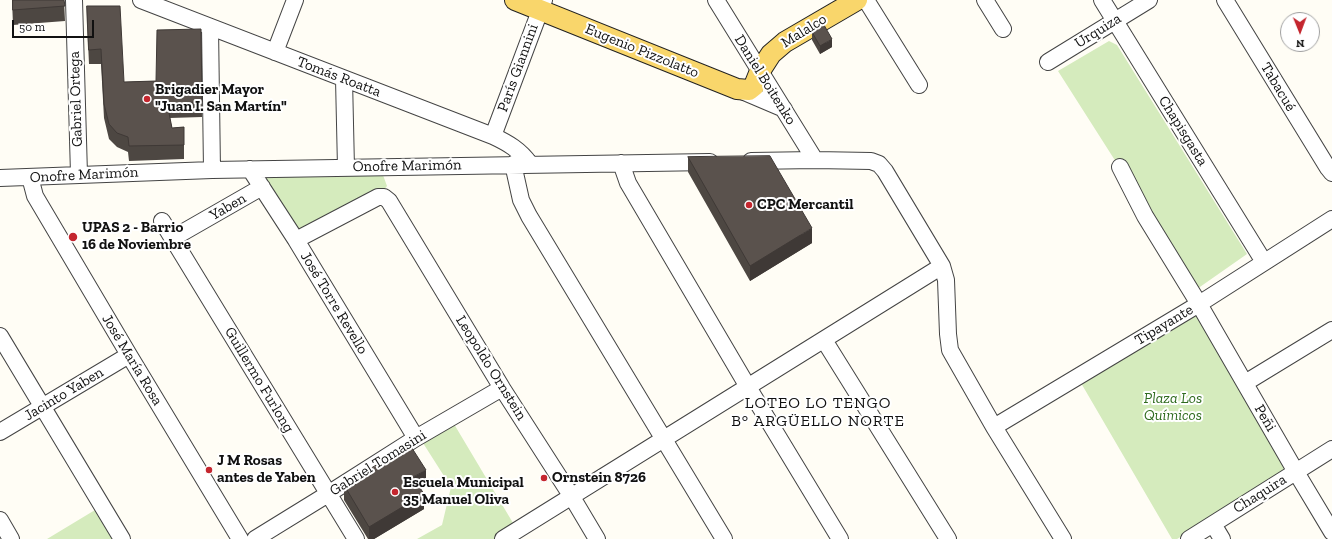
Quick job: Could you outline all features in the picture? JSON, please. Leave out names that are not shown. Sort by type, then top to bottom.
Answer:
[{"type":"main road","name":"Eugenio Pizzolatto","points":[[515,0],[542,5],[737,89]]},
{"type":"main road","name":"Malalco","points":[[760,71],[771,54],[784,42],[857,0]]},
{"type":"main road","points":[[737,89],[749,90],[754,86],[760,71]]},
{"type":"street","name":"Gabriel Ortega","points":[[74,0],[79,174]]},
{"type":"street","name":"Tomás Roatta","points":[[141,0],[493,136],[513,146],[524,155],[530,164]]},
{"type":"street","points":[[275,52],[295,0]]},
{"type":"street","name":"Daniel Boitenko","points":[[716,0],[815,160]]},
{"type":"street","points":[[866,0],[919,85]]},
{"type":"street","points":[[985,0],[1003,29]]},
{"type":"street","name":"Chapisgasta","points":[[1102,0],[1264,262]]},
{"type":"street","name":"Urquiza","points":[[1048,62],[1149,0]]},
{"type":"street","name":"Tabacué","points":[[1225,0],[1332,173]]},
{"type":"street","name":"París Giannini","points":[[493,136],[542,5]]},
{"type":"street","points":[[210,27],[212,170]]},
{"type":"street","points":[[344,79],[346,168]]},
{"type":"street","points":[[737,89],[784,109]]},
{"type":"street","name":"Onofre Marimón","points":[[0,178],[250,169],[729,161],[871,161],[879,164],[885,170],[942,266]]},
{"type":"street","points":[[621,163],[628,183],[748,387],[840,539]]},
{"type":"street","points":[[513,164],[521,200],[529,216],[724,539]]},
{"type":"street","name":"Peñi","points":[[1120,167],[1145,216],[1199,304],[1332,532]]},
{"type":"street","name":"José Torre Revello","points":[[250,169],[296,240],[416,438]]},
{"type":"street","name":"José María Rosa","points":[[30,177],[35,196],[240,539]]},
{"type":"street","name":"Yaben","points":[[174,238],[262,187]]},
{"type":"street","name":"Leopoldo Ornstein","points":[[296,240],[378,197],[384,197],[389,200],[502,388],[572,497],[597,539]]},
{"type":"street","name":"Tipayante","points":[[994,427],[1199,304],[1332,219]]},
{"type":"street","name":"Guillermo Furlong","points":[[162,220],[356,539]]},
{"type":"street","points":[[503,539],[942,266],[946,280],[950,350],[994,427],[1063,539]]},
{"type":"street","points":[[1245,383],[1332,330]]},
{"type":"street","points":[[0,336],[44,406],[122,539]]},
{"type":"street","points":[[824,340],[948,539]]},
{"type":"street","name":"Jacinto Yaben","points":[[0,432],[129,355]]},
{"type":"street","name":"Gabriel Tomasini","points":[[255,539],[416,438],[502,388]]},
{"type":"street","name":"Chaquira","points":[[1189,539],[1332,449]]},
{"type":"street","points":[[0,520],[11,539]]},
{"type":"street","points":[[1213,524],[1222,539]]},
{"type":"green space","points":[[1109,41],[1117,45],[1247,254],[1197,289],[1058,71]]},
{"type":"green space","points":[[380,167],[387,186],[384,190],[300,232],[260,170]]},
{"type":"green space","name":"Plaza Los Químicos","points":[[1197,313],[1288,472],[1177,539],[1172,539],[1081,383]]},
{"type":"green space","points":[[454,424],[516,528],[497,539],[417,539],[442,525],[451,487],[423,443]]},
{"type":"green space","points":[[95,510],[113,539],[47,539]]},
{"type":"building","points":[[13,0],[64,0],[65,6],[13,10]]},
{"type":"building","points":[[87,6],[120,6],[124,82],[156,81],[157,30],[201,29],[202,102],[167,103],[172,128],[184,127],[184,145],[129,146],[128,137],[117,133],[109,124],[104,104],[101,49],[89,50]]},
{"type":"building","points":[[824,25],[832,39],[820,46],[812,32]]},
{"type":"building","name":"CPC Mercantil","points":[[770,156],[812,228],[750,266],[688,157]]},
{"type":"building","points":[[410,445],[426,470],[413,477],[424,494],[369,527],[344,485]]},
{"type":"place","name":"Brigadier Mayor \"Juan I. San Martín\"","points":[[147,99]]},
{"type":"place","name":"CPC Mercantil","points":[[749,205]]},
{"type":"place","name":"UPAS 2 - Barrio 16 de Noviembre","points":[[73,237]]},
{"type":"place","name":"J M Rosas antes de Yaben","points":[[209,470]]},
{"type":"place","name":"Ornstein 8726","points":[[544,478]]},
{"type":"place","name":"Escuela Municipal 35 Manuel Oliva","points":[[395,492]]},
{"type":"district","name":"LOTEO LO TENGO B° ARGÜELLO NORTE","points":[[818,412]]}]
